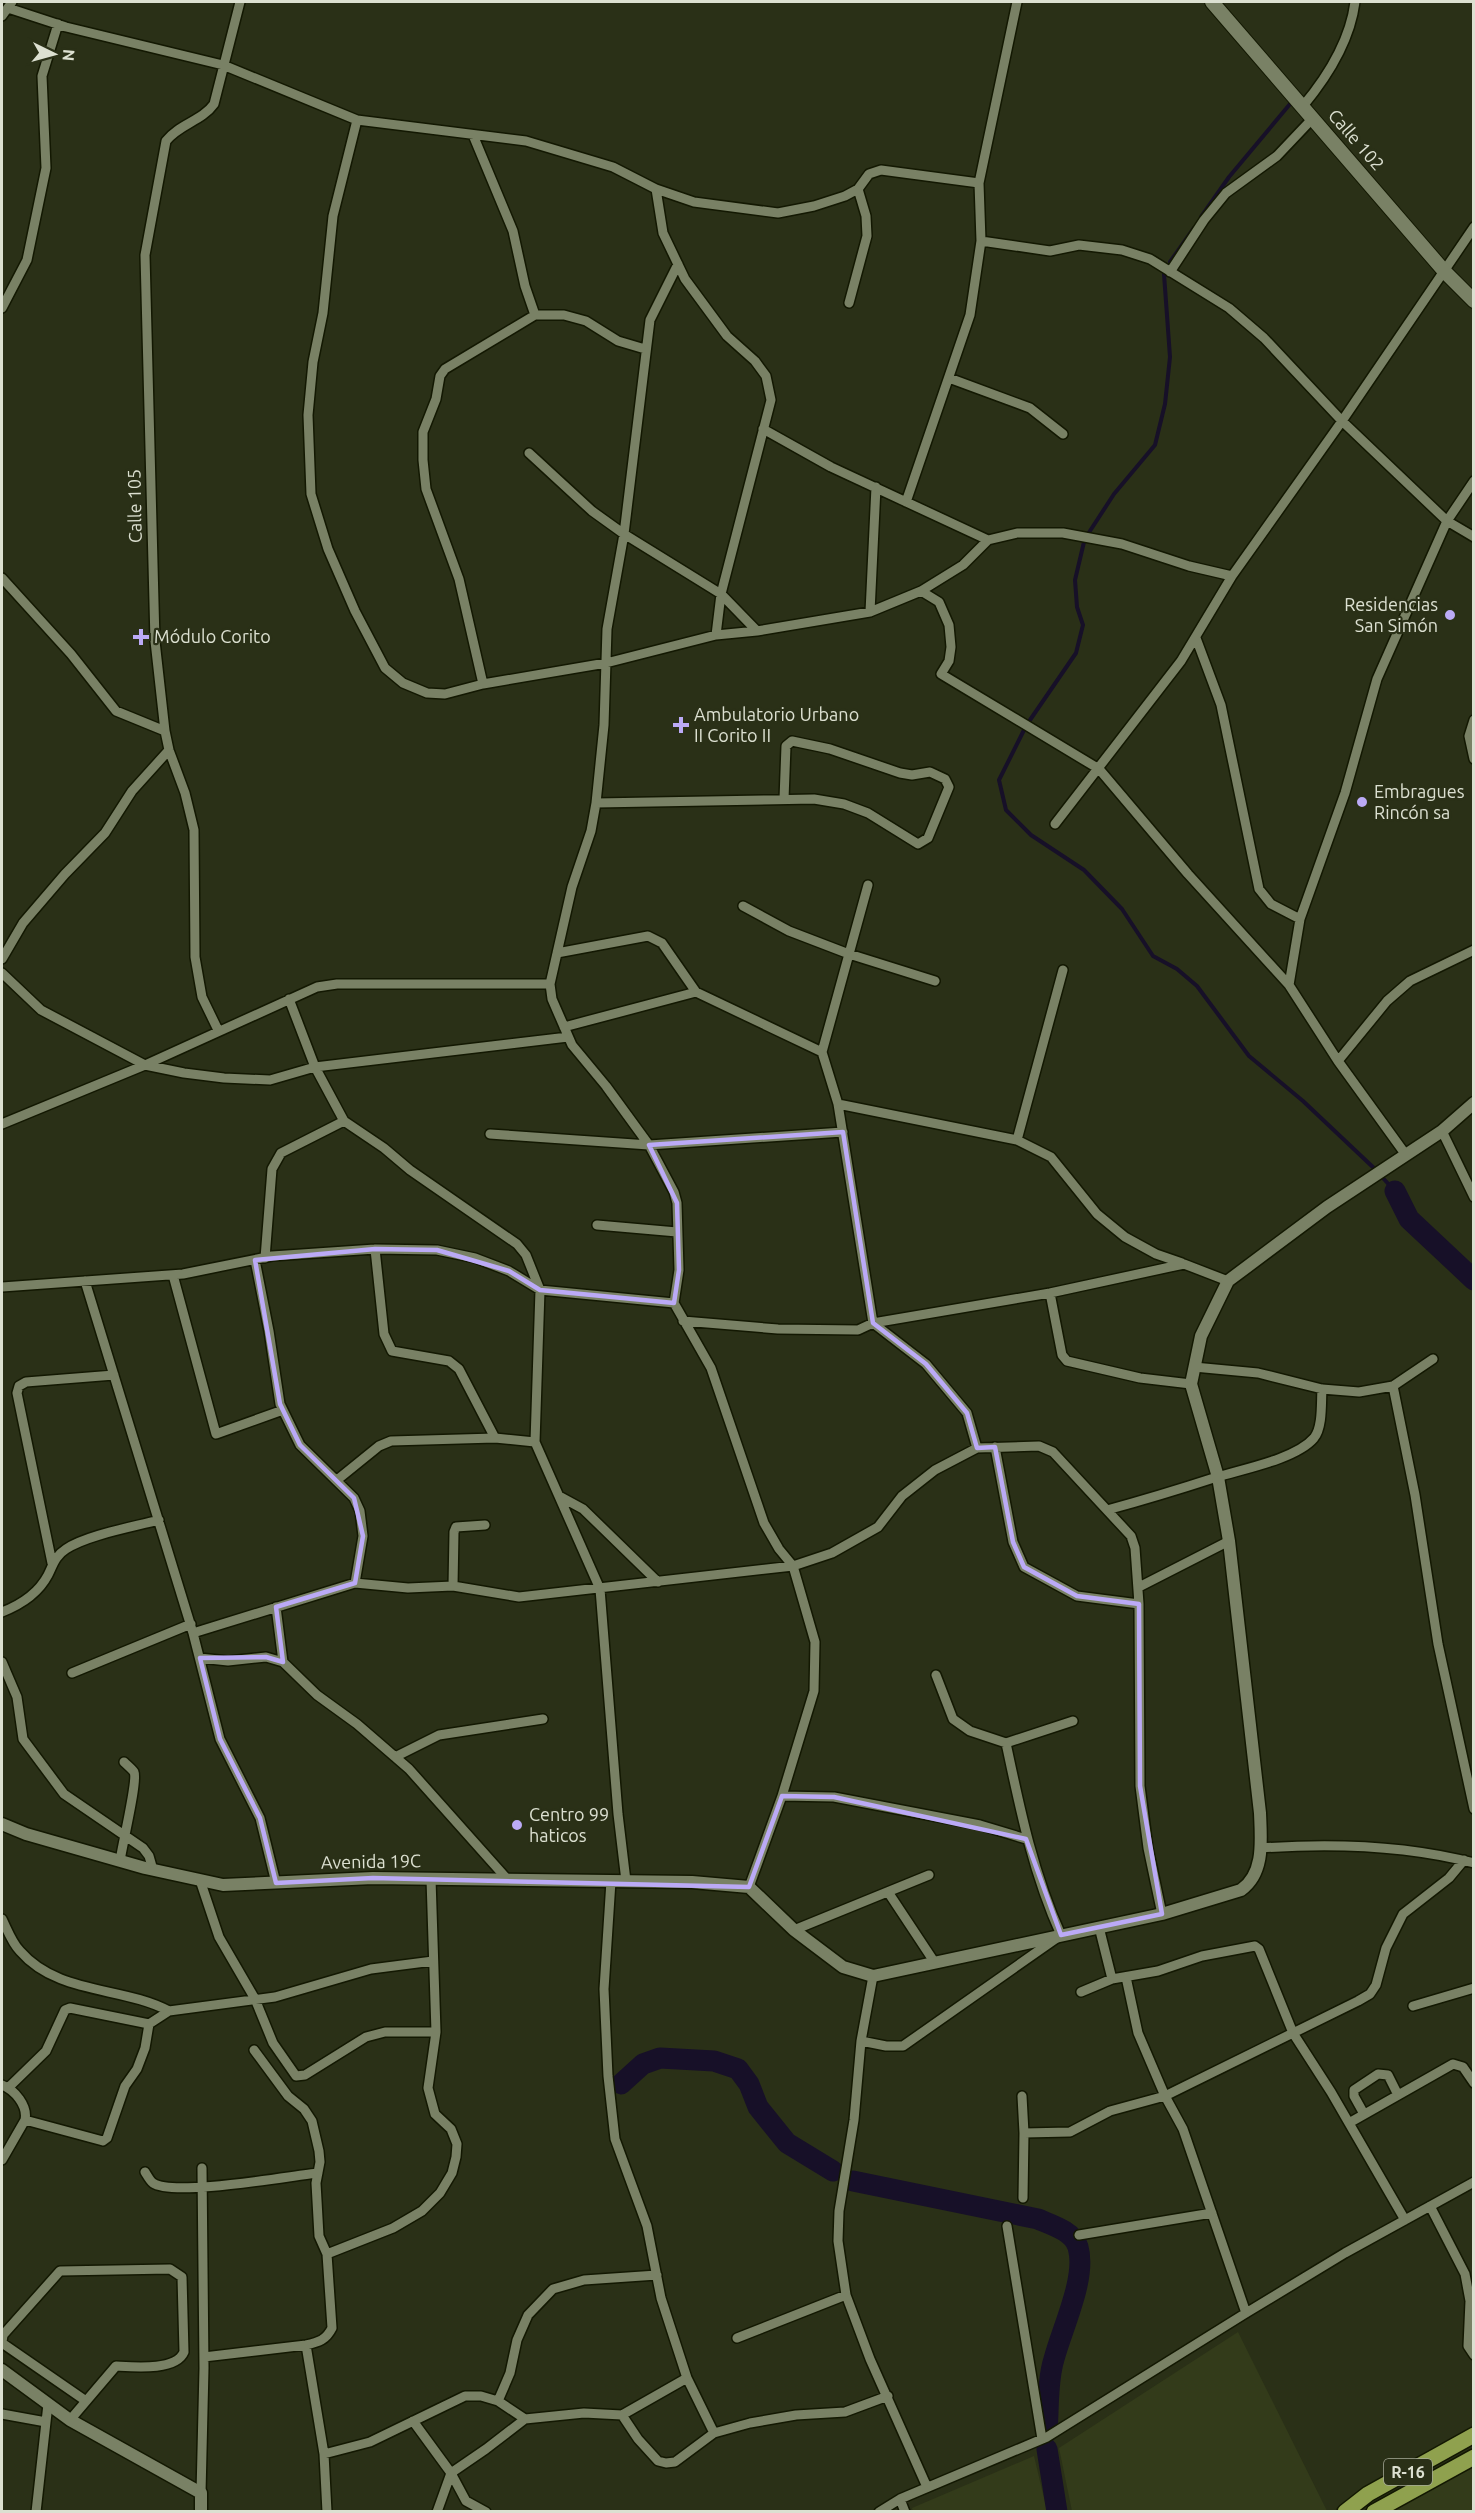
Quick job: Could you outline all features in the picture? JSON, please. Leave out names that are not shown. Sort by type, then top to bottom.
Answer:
[{"type":"main road","name":"Calle 102","points":[[1212,2],[1445,272],[1473,301]]},
{"type":"main road","name":"R-16","points":[[1345,2511],[1368,2494],[1473,2435]]},
{"type":"main road","name":"R-16","points":[[1374,2511],[1473,2457]]},
{"type":"street","name":"Calle 105","points":[[218,1030],[202,998],[195,957],[194,831],[185,793],[169,750],[165,731],[155,642],[145,255],[166,141],[171,134],[207,113],[214,104],[240,2]]},
{"type":"street","points":[[906,502],[970,315],[981,241],[979,183],[1017,2]]},
{"type":"street","points":[[1303,106],[1323,83],[1344,42],[1352,21],[1355,2]]},
{"type":"street","points":[[7,8],[58,24],[223,65],[357,120],[526,141],[580,156],[613,167],[656,189],[694,202],[778,213],[814,206],[845,196],[858,189],[869,174],[881,170],[979,183]]},
{"type":"street","points":[[2,308],[27,260],[46,168],[42,76],[58,24]]},
{"type":"street","points":[[1170,272],[1204,220],[1226,193],[1277,156],[1313,118]]},
{"type":"street","points":[[357,120],[333,216],[323,313],[313,362],[308,415],[311,494],[328,549],[350,601],[385,668],[403,683],[426,693],[445,694],[483,684],[606,663],[716,635],[757,631],[870,612],[921,591],[963,565],[988,540],[1017,533],[1063,533],[1122,544],[1189,566],[1232,576]]},
{"type":"street","points":[[473,135],[513,231],[525,286],[535,315]]},
{"type":"street","points":[[656,189],[663,233],[685,279],[728,336],[755,361],[766,376],[771,400],[722,594],[716,635]]},
{"type":"street","points":[[849,303],[867,236],[866,216],[858,189]]},
{"type":"street","points":[[1055,824],[1181,661],[1232,576],[1445,272],[1473,227]]},
{"type":"street","points":[[981,241],[1050,251],[1079,246],[1122,250],[1150,259],[1229,309],[1264,338],[1342,421],[1447,521],[1473,537]]},
{"type":"street","points":[[678,264],[650,320],[624,534],[607,629],[604,725],[596,803],[591,831],[572,887],[550,984],[552,999],[568,1037],[649,1145],[674,1192],[677,1203],[680,1270],[674,1303],[711,1368],[764,1523],[779,1549],[793,1566],[815,1642],[814,1690],[782,1796],[749,1887],[794,1930],[843,1967],[873,1976],[1162,1914],[1240,1890],[1249,1884],[1256,1872],[1262,1848],[1260,1814],[1228,1541],[1218,1477],[1191,1384],[1201,1336],[1228,1281],[1327,1207],[1442,1131],[1473,1104]]},
{"type":"street","points":[[483,684],[459,579],[426,489],[423,432],[436,399],[440,376],[445,369],[535,315],[564,315],[586,321],[618,341],[645,349]]},
{"type":"street","points":[[949,378],[1030,408],[1063,434]]},
{"type":"street","points":[[763,429],[831,467],[988,540]]},
{"type":"street","points":[[529,453],[591,511],[722,594],[757,631]]},
{"type":"street","points":[[1289,985],[1299,919],[1346,794],[1377,678],[1447,521],[1473,482]]},
{"type":"street","points":[[870,612],[876,487]]},
{"type":"street","points":[[2,578],[71,654],[116,711],[165,731]]},
{"type":"street","points":[[921,591],[939,602],[948,625],[951,647],[949,661],[941,674],[1099,769],[1188,874],[1289,985],[1338,1061],[1406,1155]]},
{"type":"street","points":[[1196,638],[1221,705],[1259,889],[1271,904],[1299,919]]},
{"type":"street","points":[[1473,720],[1469,736],[1473,759]]},
{"type":"street","points":[[596,803],[814,799],[850,806],[879,819],[918,844],[928,838],[949,787],[945,779],[930,772],[906,775],[830,749],[792,741],[786,746],[784,799]]},
{"type":"street","points":[[2,959],[23,923],[105,832],[132,791],[169,750]]},
{"type":"street","points":[[868,885],[822,1052],[838,1104],[873,1323],[926,1364],[967,1413],[976,1448]]},
{"type":"street","points":[[743,906],[789,931],[849,954],[935,981]]},
{"type":"street","points":[[557,953],[648,936],[662,943],[696,992],[822,1052]]},
{"type":"street","points":[[1338,1061],[1387,1000],[1410,981],[1473,950]]},
{"type":"street","points":[[1017,1140],[1064,970]]},
{"type":"street","points":[[2,973],[41,1010],[145,1065],[184,1073],[270,1080],[315,1066],[568,1037]]},
{"type":"street","points":[[2,1124],[145,1065],[317,987],[337,984],[550,984]]},
{"type":"street","points":[[564,1027],[696,992]]},
{"type":"street","points":[[289,999],[315,1066],[344,1121],[517,1244],[526,1254],[540,1290],[535,1442],[600,1589],[618,1814],[626,1881]]},
{"type":"street","points":[[838,1104],[1017,1140],[1051,1156],[1097,1214],[1125,1237],[1156,1254],[1228,1281]]},
{"type":"street","points":[[266,1258],[272,1169],[281,1153],[344,1121]]},
{"type":"street","points":[[1442,1131],[1473,1197]]},
{"type":"street","points":[[490,1134],[649,1145],[843,1132]]},
{"type":"street","points":[[597,1225],[677,1232]]},
{"type":"street","points":[[375,1249],[384,1334],[392,1351],[449,1361],[459,1369],[495,1438]]},
{"type":"street","points":[[2,1287],[173,1275],[266,1258],[375,1249],[437,1250],[475,1258],[509,1271],[540,1290],[674,1303]]},
{"type":"street","points":[[255,1260],[280,1404],[300,1445],[354,1498],[360,1511],[363,1536],[355,1583]]},
{"type":"street","points":[[683,1321],[778,1329],[858,1330],[873,1323],[1050,1293],[1184,1264]]},
{"type":"street","points":[[173,1275],[216,1434],[283,1410]]},
{"type":"street","points":[[85,1281],[192,1628],[220,1739],[260,1818],[276,1883]]},
{"type":"street","points":[[1050,1293],[1062,1355],[1067,1361],[1140,1378],[1191,1384]]},
{"type":"street","points":[[1194,1367],[1258,1373],[1322,1389],[1359,1392],[1393,1386],[1433,1359]]},
{"type":"street","points":[[52,1563],[16,1393],[19,1386],[26,1382],[114,1376]]},
{"type":"street","points":[[1393,1386],[1415,1494],[1438,1644],[1473,1809]]},
{"type":"street","points":[[1107,1510],[1268,1463],[1303,1447],[1314,1438],[1318,1431],[1322,1389]]},
{"type":"street","points":[[337,1480],[379,1446],[391,1441],[495,1438],[535,1442]]},
{"type":"street","points":[[72,1673],[192,1628],[276,1607],[355,1583],[408,1588],[453,1586],[519,1597],[793,1566],[832,1553],[878,1527],[902,1496],[935,1470],[976,1448],[1039,1446],[1053,1452],[1131,1536],[1135,1548],[1139,1587],[1140,1786],[1162,1914]]},
{"type":"street","points":[[995,1447],[1013,1542],[1024,1567],[1077,1596],[1139,1604]]},
{"type":"street","points":[[559,1496],[583,1509],[658,1582]]},
{"type":"street","points":[[2,1612],[19,1605],[30,1597],[47,1576],[52,1563],[64,1550],[78,1543],[159,1520]]},
{"type":"street","points":[[453,1586],[456,1527],[485,1525]]},
{"type":"street","points":[[1139,1587],[1228,1541]]},
{"type":"street","points":[[276,1607],[283,1662]]},
{"type":"street","points":[[200,1658],[228,1661],[266,1658],[283,1662],[317,1695],[357,1724],[410,1769],[508,1880]]},
{"type":"street","points":[[2,1662],[17,1696],[23,1739],[64,1794],[143,1848],[149,1856],[153,1870]]},
{"type":"street","points":[[936,1675],[953,1719],[970,1731],[1006,1743],[1073,1721]]},
{"type":"street","points":[[395,1756],[439,1735],[543,1719]]},
{"type":"street","points":[[1006,1743],[1026,1839],[1047,1903],[1061,1935]]},
{"type":"street","points":[[120,1861],[123,1834],[136,1783],[134,1773],[124,1762]]},
{"type":"street","points":[[782,1796],[834,1797],[980,1825],[1026,1839]]},
{"type":"street","name":"Avenida 19C","points":[[2,1824],[26,1834],[120,1861],[223,1885],[373,1878],[692,1882],[749,1887]]},
{"type":"street","points":[[1262,1848],[1314,1844],[1370,1846],[1469,1861]]},
{"type":"street","points":[[1023,2133],[1070,2132],[1110,2111],[1165,2096],[1370,1994],[1376,1985],[1386,1948],[1403,1914],[1469,1861]]},
{"type":"street","points":[[794,1930],[929,1875]]},
{"type":"street","points":[[327,2254],[393,2228],[422,2211],[440,2193],[452,2173],[457,2144],[450,2129],[435,2114],[428,2088],[436,2032],[431,1879]]},
{"type":"street","points":[[200,1880],[219,1937],[255,1999],[273,2043],[296,2076],[305,2075],[366,2037],[386,2032],[436,2032]]},
{"type":"street","points":[[610,1881],[604,1989],[608,2076],[615,2139],[647,2226],[662,2298],[687,2378],[714,2433]]},
{"type":"street","points":[[888,1892],[935,1963]]},
{"type":"street","points":[[2,1919],[19,1950],[40,1969],[73,1983],[154,2003],[169,2011]]},
{"type":"street","points":[[1099,1927],[1112,1979]]},
{"type":"street","points":[[861,2041],[886,2046],[903,2046],[1061,1935]]},
{"type":"street","points":[[1081,1992],[1112,1979],[1158,1971],[1202,1956],[1255,1946],[1259,1949],[1293,2033],[1405,2220]]},
{"type":"street","points":[[2,2160],[4,2149],[25,2120],[25,2107],[5,2087],[46,2051],[65,2010],[69,2008],[149,2024],[169,2011],[275,1997],[371,1969],[434,1961]]},
{"type":"street","points":[[873,1976],[861,2041],[854,2120],[839,2211],[838,2241],[846,2295],[870,2359],[927,2487]]},
{"type":"street","points":[[1126,1977],[1138,2033],[1165,2096],[1183,2129],[1246,2313]]},
{"type":"street","points":[[1413,2006],[1473,1988]]},
{"type":"street","points":[[25,2120],[103,2141],[107,2138],[125,2086],[137,2069],[145,2048],[149,2024]]},
{"type":"street","points":[[204,2357],[306,2345],[321,2341],[328,2336],[332,2328],[327,2254],[319,2236],[316,2183],[320,2151],[309,2114],[288,2096],[254,2050]]},
{"type":"street","points":[[1349,2123],[1453,2064],[1463,2067],[1473,2083]]},
{"type":"street","points":[[1364,2114],[1354,2096],[1354,2090],[1378,2074],[1388,2076],[1398,2095]]},
{"type":"street","points":[[1022,2096],[1023,2198]]},
{"type":"street","points":[[201,2511],[204,2357],[202,2168]]},
{"type":"street","points":[[145,2172],[152,2183],[162,2186],[202,2188],[318,2173]]},
{"type":"street","points":[[879,2511],[927,2487],[1042,2439],[1246,2313],[1473,2182]]},
{"type":"street","points":[[1430,2206],[1465,2274],[1470,2301],[1468,2346],[1473,2355]]},
{"type":"street","points":[[1079,2235],[1212,2213]]},
{"type":"street","points":[[1007,2226],[1042,2439]]},
{"type":"street","points":[[70,2420],[116,2366],[142,2368],[174,2363],[181,2359],[184,2352],[183,2277],[178,2272],[170,2269],[60,2271],[3,2335],[2,2342],[86,2401]]},
{"type":"street","points":[[498,2401],[510,2373],[517,2340],[528,2315],[553,2289],[584,2280],[657,2276]]},
{"type":"street","points":[[737,2338],[846,2295]]},
{"type":"street","points":[[306,2345],[324,2454],[327,2511]]},
{"type":"street","points":[[3,2372],[70,2420],[201,2493]]},
{"type":"street","points":[[437,2511],[451,2473],[525,2419],[584,2413],[622,2415],[687,2378]]},
{"type":"street","points":[[324,2454],[370,2442],[465,2397],[481,2396],[498,2401],[525,2419]]},
{"type":"street","points":[[622,2415],[638,2439],[658,2462],[666,2463],[675,2462],[714,2433],[750,2423],[796,2415],[845,2412],[888,2397]]},
{"type":"street","points":[[36,2511],[48,2404]]},
{"type":"street","points":[[2,2414],[46,2422]]},
{"type":"street","points":[[413,2421],[451,2473],[466,2501],[486,2511]]},
{"type":"street","points":[[900,2499],[905,2511]]},
{"type":"highlighted area","points":[[843,1132],[873,1323],[926,1364],[967,1413],[977,1448],[995,1447],[1013,1542],[1024,1567],[1077,1596],[1139,1604],[1140,1786],[1162,1914],[1061,1935],[1026,1839],[834,1797],[782,1796],[749,1887],[373,1878],[276,1883],[260,1818],[220,1739],[200,1658],[266,1657],[283,1662],[276,1607],[355,1583],[363,1536],[354,1498],[300,1445],[280,1404],[255,1260],[375,1249],[437,1250],[509,1271],[540,1290],[674,1303],[679,1270],[677,1203],[649,1145]]},
{"type":"shaded area","points":[[1238,2332],[1327,2511],[1072,2511],[1059,2448]]},
{"type":"shaded area","points":[[1034,2456],[1047,2511],[913,2511],[912,2508]]},
{"type":"shaded area","points":[[1473,2464],[1473,2511],[1387,2511]]},
{"type":"waterway","points":[[1201,217],[1229,177],[1290,104]]},
{"type":"waterway","points":[[1170,262],[1194,228]]},
{"type":"waterway","points":[[1088,534],[1114,494],[1155,445],[1165,404],[1170,357],[1164,274]]},
{"type":"waterway","points":[[1030,720],[1076,653],[1083,625],[1077,607],[1075,580],[1084,542]]},
{"type":"waterway","points":[[1024,730],[999,780],[1006,810],[1031,835],[1084,870],[1122,909],[1153,956],[1177,969],[1197,986],[1249,1056],[1303,1101],[1376,1170]]},
{"type":"waterway","points":[[1381,1176],[1395,1191]]},
{"type":"waterway","points":[[1395,1191],[1409,1219],[1474,1280]]},
{"type":"waterway","points":[[621,2084],[643,2064],[660,2058],[714,2061],[738,2069],[749,2084],[758,2107],[787,2143],[833,2171]]},
{"type":"waterway","points":[[853,2181],[1038,2219],[1061,2229],[1072,2237],[1078,2247],[1079,2273],[1052,2368],[1047,2432]]},
{"type":"waterway","points":[[1047,2449],[1057,2512]]},
{"type":"place","name":"Residencias San Simón","points":[[1450,615]]},
{"type":"place","name":"Módulo Corito","points":[[141,637]]},
{"type":"place","name":"Ambulatorio Urbano II Corito II","points":[[681,725]]},
{"type":"place","name":"Embragues Rincón sa","points":[[1362,802]]},
{"type":"place","name":"Centro 99 haticos","points":[[517,1825]]}]
